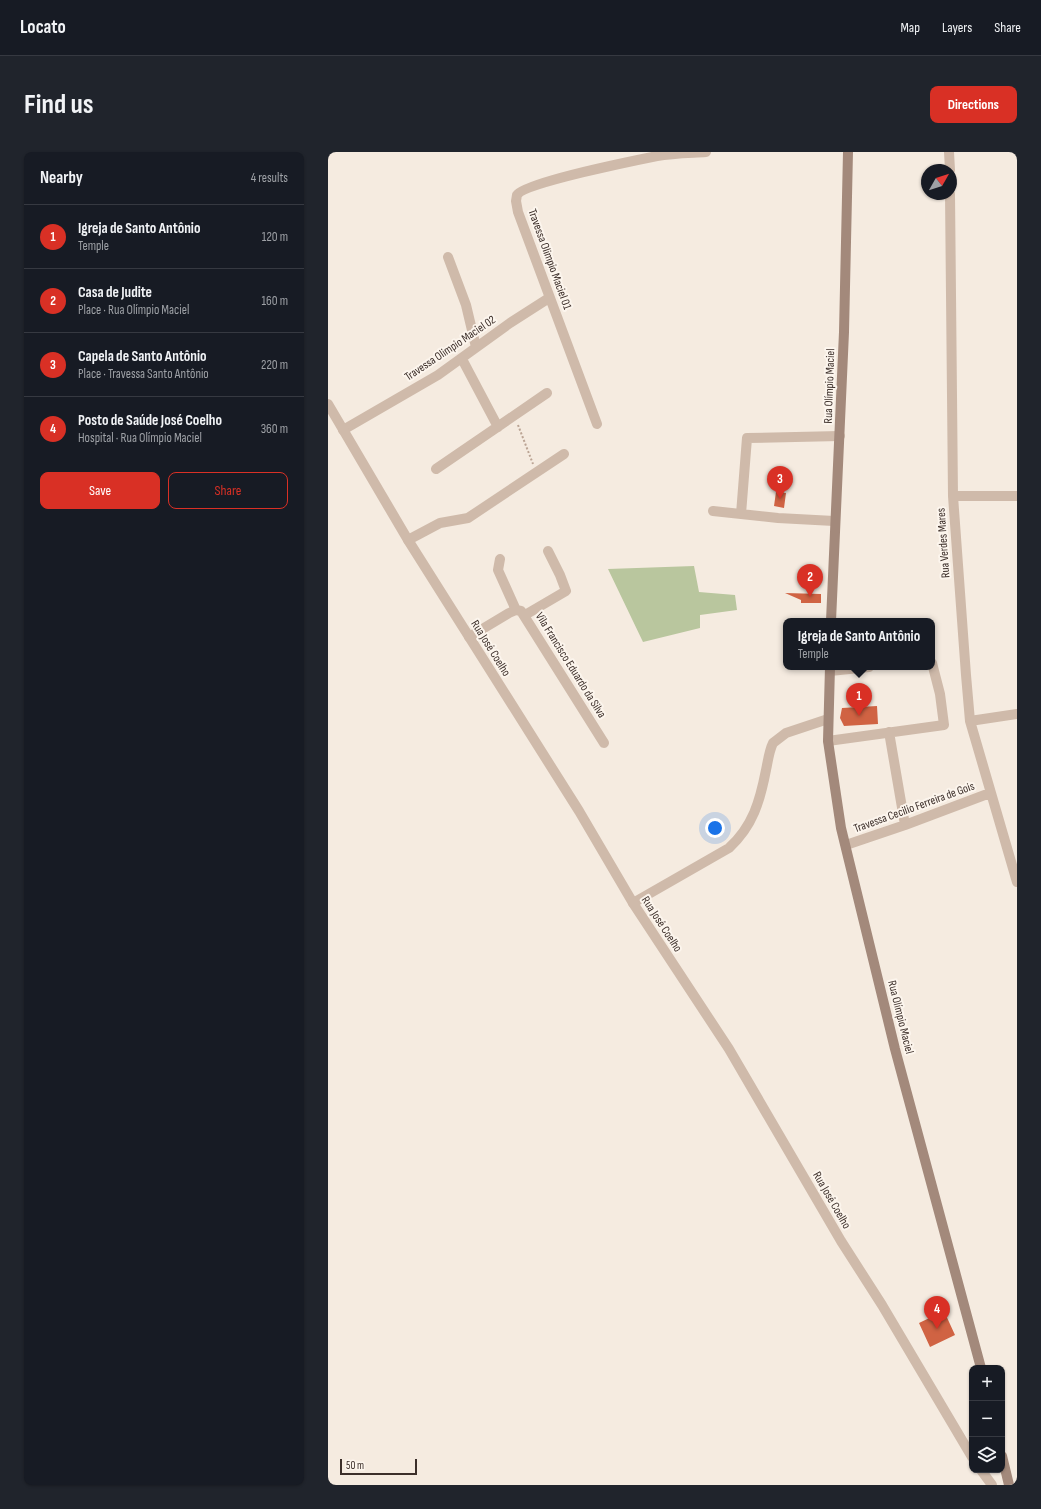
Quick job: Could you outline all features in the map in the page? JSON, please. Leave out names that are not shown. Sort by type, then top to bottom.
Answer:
[{"type":"main road","name":"Rua Olímpio Maciel","points":[[831,618],[834,521],[840,436],[848,229],[848,152]]},
{"type":"main road","name":"Rua Olímpio Maciel","points":[[830,670],[828,741],[834,784],[846,845],[895,1049],[980,1365]]},
{"type":"main road","points":[[1005,1468],[1009,1485]]},
{"type":"street","name":"Travessa Olimpio Maciel 01","points":[[597,424],[518,212],[516,201],[518,193],[550,181],[656,154],[706,152]]},
{"type":"street","points":[[949,152],[950,164]]},
{"type":"street","name":"Rua Verdes Mares","points":[[950,200],[953,496],[970,721],[1017,882]]},
{"type":"street","points":[[448,257],[466,305],[476,347]]},
{"type":"street","name":"Travessa Olimpio Maciel 02","points":[[343,430],[438,375],[462,359],[476,347],[549,298]]},
{"type":"street","points":[[462,359],[498,427]]},
{"type":"street","points":[[436,469],[547,393]]},
{"type":"street","name":"Rua José Coelho","points":[[328,404],[408,540],[579,811],[633,903],[729,1049],[841,1241],[882,1305],[969,1453]]},
{"type":"street","points":[[741,514],[746,438],[840,436]]},
{"type":"street","points":[[408,540],[440,523],[453,519],[468,518],[564,454]]},
{"type":"street","points":[[953,496],[1017,496]]},
{"type":"street","points":[[714,511],[778,518],[834,521]]},
{"type":"street","points":[[469,637],[566,591],[548,551]]},
{"type":"street","name":"Vila Francisco Eduardo da Silva","points":[[500,559],[498,570],[520,612],[604,743]]},
{"type":"street","points":[[828,741],[944,725],[940,694],[934,670]]},
{"type":"street","points":[[970,721],[1017,714]]},
{"type":"street","points":[[633,903],[729,848],[739,839],[752,820],[760,802],[773,743],[786,733],[828,719]]},
{"type":"street","points":[[889,732],[905,825]]},
{"type":"street","name":"Travessa Cecilio Ferreira de Gois","points":[[846,845],[905,825],[990,793]]},
{"type":"street","points":[[983,1473],[992,1485]]},
{"type":"path","points":[[515,416],[536,473]]},
{"type":"green space","points":[[694,566],[699,592],[735,595],[737,610],[700,615],[700,628],[643,642],[608,569]]},
{"type":"building","points":[[776,492],[786,493],[784,508],[774,506]]},
{"type":"building","points":[[785,593],[821,594],[821,603],[801,603],[801,600]]},
{"type":"building","points":[[877,706],[878,724],[844,726],[840,718],[842,708]]},
{"type":"building","points":[[944,1311],[955,1335],[930,1347],[919,1323]]},
{"type":"place","name":"Capela de Santo Antônio","points":[[780,499]]},
{"type":"place","name":"Casa de Judite","points":[[810,597]]},
{"type":"place","name":"Igreja de Santo Antônio","points":[[859,716]]},
{"type":"place","name":"Posto de Saúde José Coelho","points":[[937,1329]]}]
